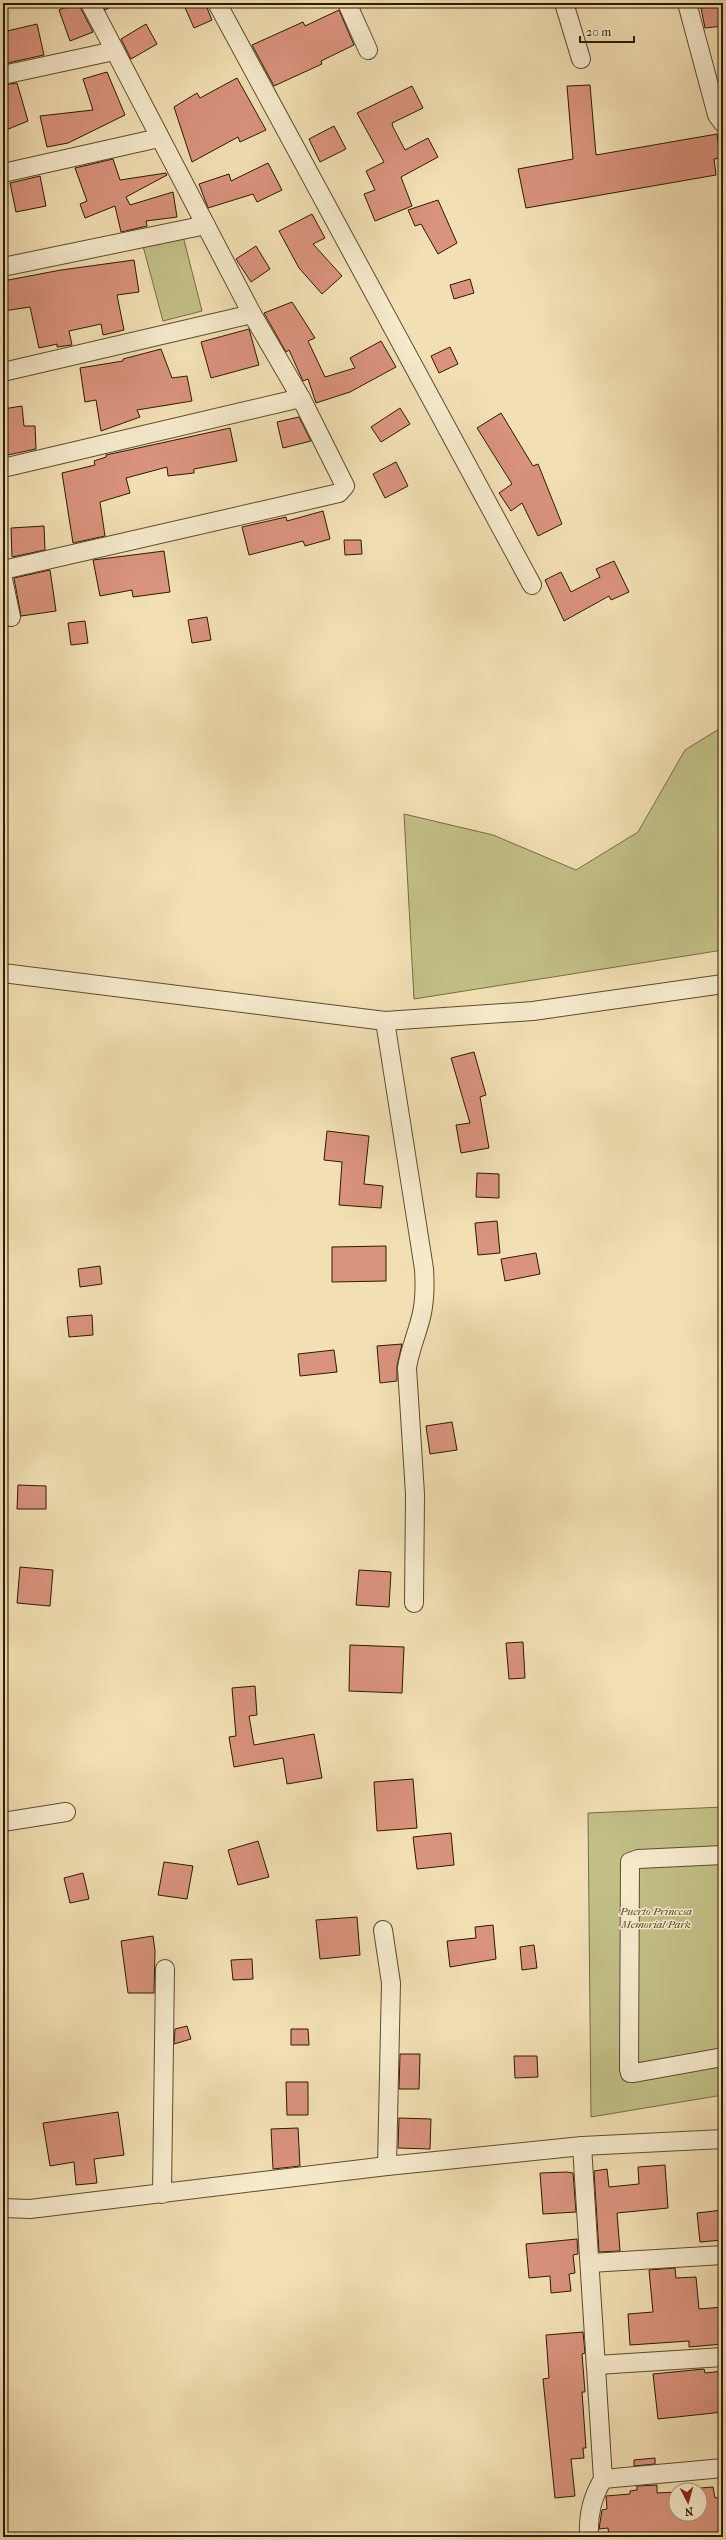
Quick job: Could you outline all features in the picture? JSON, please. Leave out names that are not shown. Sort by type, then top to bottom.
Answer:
[{"type":"street","points":[[3,570],[342,492],[344,483],[301,398],[252,314],[90,3]]},
{"type":"street","points":[[217,3],[532,585]]},
{"type":"street","points":[[347,3],[368,50]]},
{"type":"street","points":[[564,3],[581,59]]},
{"type":"street","points":[[687,3],[718,115],[723,124]]},
{"type":"street","points":[[3,75],[114,51]]},
{"type":"street","points":[[3,173],[159,138]]},
{"type":"street","points":[[3,267],[206,225]]},
{"type":"street","points":[[3,372],[252,314]]},
{"type":"street","points":[[3,468],[301,398]]},
{"type":"street","points":[[3,579],[11,617]]},
{"type":"street","points":[[3,973],[385,1020],[533,1011],[723,984]]},
{"type":"street","points":[[385,1020],[424,1269],[426,1295],[422,1315],[410,1349],[407,1368],[415,1494],[414,1603]]},
{"type":"street","points":[[3,1822],[66,1812]]},
{"type":"street","points":[[723,1855],[638,1859],[630,1862],[629,2069],[630,2073],[634,2073],[723,2057]]},
{"type":"street","points":[[383,1930],[391,1983],[387,2166]]},
{"type":"street","points":[[162,2194],[165,1969]]},
{"type":"street","points":[[3,2208],[30,2209],[387,2166],[582,2146],[723,2139]]},
{"type":"street","points":[[582,2146],[598,2365],[603,2479],[593,2497],[588,2520],[590,2537]]},
{"type":"street","points":[[590,2263],[723,2255]]},
{"type":"street","points":[[598,2365],[723,2357]]},
{"type":"street","points":[[603,2479],[723,2468]]},
{"type":"green space","points":[[183,236],[202,311],[163,321],[143,246]]},
{"type":"green space","points":[[719,729],[723,729],[723,950],[414,999],[404,814],[493,835],[576,870],[638,832],[685,750]]},
{"type":"green space","name":"Puerto Princesa Memorial Park","points":[[723,1807],[723,2095],[591,2117],[588,1813]]},
{"type":"building","points":[[78,3],[93,32],[70,41],[59,10]]},
{"type":"building","points":[[102,3],[118,3],[105,10]]},
{"type":"building","points":[[183,3],[205,3],[212,20],[194,28]]},
{"type":"building","points":[[723,5],[723,26],[705,28],[701,8]]},
{"type":"building","points":[[339,10],[354,45],[321,61],[322,64],[274,86],[252,45],[303,22],[305,26]]},
{"type":"building","points":[[37,24],[44,55],[3,64],[3,32]]},
{"type":"building","points":[[146,24],[157,44],[131,59],[121,39]]},
{"type":"building","points":[[107,72],[125,115],[68,143],[47,147],[40,116],[93,110],[83,79]]},
{"type":"building","points":[[237,78],[266,130],[240,142],[238,137],[192,162],[174,107],[197,93],[200,98]]},
{"type":"building","points":[[17,83],[28,121],[6,130],[3,122],[3,85]]},
{"type":"building","points":[[590,85],[596,155],[717,134],[721,158],[714,159],[716,175],[526,208],[518,169],[573,159],[567,86]]},
{"type":"building","points":[[412,86],[423,108],[392,123],[393,127],[405,150],[428,138],[438,157],[401,177],[412,206],[375,221],[364,194],[375,190],[366,171],[384,162],[357,113]]},
{"type":"building","points":[[334,126],[346,149],[320,162],[309,139]]},
{"type":"building","points":[[113,159],[120,180],[166,173],[167,175],[126,197],[130,205],[173,192],[177,217],[146,221],[147,226],[121,232],[115,206],[85,218],[80,204],[87,201],[75,168]]},
{"type":"building","points":[[268,163],[282,190],[257,202],[253,194],[208,208],[199,184],[229,174],[231,181]]},
{"type":"building","points":[[40,176],[46,206],[16,212],[10,183]]},
{"type":"building","points":[[438,200],[457,243],[438,254],[421,224],[415,226],[408,210]]},
{"type":"building","points":[[312,214],[325,238],[313,244],[342,276],[322,294],[299,268],[279,231]]},
{"type":"building","points":[[256,246],[270,269],[251,282],[236,259]]},
{"type":"building","points":[[134,260],[139,292],[117,295],[124,330],[103,335],[101,324],[69,331],[72,345],[57,347],[57,344],[39,348],[30,307],[3,311],[3,281],[61,270]]},
{"type":"building","points":[[470,279],[474,293],[454,299],[450,285]]},
{"type":"building","points":[[292,302],[315,338],[308,341],[325,377],[355,368],[350,358],[381,341],[396,367],[350,392],[316,403],[308,379],[303,381],[289,350],[286,352],[264,313]]},
{"type":"building","points":[[249,329],[259,365],[211,378],[201,342]]},
{"type":"building","points":[[450,347],[458,364],[439,373],[431,356]]},
{"type":"building","points":[[161,349],[172,378],[187,376],[192,401],[137,410],[140,417],[101,431],[96,400],[85,402],[80,368],[123,361],[123,359]]},
{"type":"building","points":[[22,406],[24,426],[35,426],[36,449],[3,456],[3,409]]},
{"type":"building","points":[[400,408],[410,424],[381,442],[371,427]]},
{"type":"building","points":[[501,413],[533,466],[538,464],[562,524],[538,536],[522,503],[511,511],[499,493],[512,484],[477,428]]},
{"type":"building","points":[[299,417],[311,441],[283,448],[277,422]]},
{"type":"building","points":[[230,428],[237,461],[194,469],[194,473],[168,476],[167,467],[126,478],[130,493],[100,502],[105,536],[73,543],[62,473],[95,465],[94,461],[106,457],[106,455]]},
{"type":"building","points":[[396,462],[408,486],[385,498],[373,474]]},
{"type":"building","points":[[323,511],[330,539],[305,546],[303,541],[249,555],[242,527],[286,517],[287,521]]},
{"type":"building","points":[[44,526],[45,550],[12,557],[11,528]]},
{"type":"building","points":[[344,540],[361,540],[362,554],[345,555]]},
{"type":"building","points":[[164,551],[170,592],[133,597],[132,590],[100,596],[93,560]]},
{"type":"building","points":[[614,561],[629,592],[611,600],[609,596],[564,621],[545,580],[561,572],[571,592],[600,577],[596,569]]},
{"type":"building","points":[[50,570],[56,611],[21,616],[14,578]]},
{"type":"building","points":[[207,617],[211,640],[192,643],[188,620]]},
{"type":"building","points":[[85,621],[88,643],[71,645],[68,623]]},
{"type":"building","points":[[474,1052],[486,1095],[480,1097],[489,1148],[461,1153],[456,1125],[470,1123],[451,1058]]},
{"type":"building","points":[[327,1131],[369,1136],[364,1184],[383,1186],[381,1208],[339,1205],[342,1162],[324,1160]]},
{"type":"building","points":[[477,1173],[499,1174],[499,1198],[476,1197]]},
{"type":"building","points":[[497,1221],[500,1253],[478,1255],[475,1223]]},
{"type":"building","points":[[386,1246],[386,1281],[332,1282],[332,1247]]},
{"type":"building","points":[[536,1253],[540,1274],[505,1281],[501,1259]]},
{"type":"building","points":[[100,1266],[102,1284],[80,1287],[78,1269]]},
{"type":"building","points":[[92,1315],[93,1335],[69,1337],[67,1317]]},
{"type":"building","points":[[402,1344],[397,1366],[397,1381],[380,1383],[377,1346]]},
{"type":"building","points":[[334,1350],[337,1372],[300,1376],[298,1354]]},
{"type":"building","points":[[452,1422],[457,1450],[430,1454],[426,1426]]},
{"type":"building","points":[[18,1485],[46,1486],[46,1509],[17,1509]]},
{"type":"building","points":[[20,1567],[53,1570],[50,1606],[17,1603]]},
{"type":"building","points":[[359,1570],[391,1572],[389,1607],[356,1605]]},
{"type":"building","points":[[523,1642],[525,1678],[509,1679],[506,1643]]},
{"type":"building","points":[[350,1645],[404,1647],[402,1693],[349,1691]]},
{"type":"building","points":[[255,1686],[257,1715],[249,1716],[254,1745],[314,1734],[322,1778],[287,1784],[283,1758],[234,1767],[229,1737],[236,1736],[232,1688]]},
{"type":"building","points":[[413,1779],[417,1828],[377,1831],[374,1782]]},
{"type":"building","points":[[451,1833],[454,1865],[417,1869],[413,1837]]},
{"type":"building","points":[[258,1841],[269,1877],[238,1885],[228,1850]]},
{"type":"building","points":[[164,1862],[193,1866],[187,1899],[158,1895]]},
{"type":"building","points":[[83,1873],[89,1899],[70,1903],[64,1878]]},
{"type":"building","points":[[357,1917],[360,1955],[320,1959],[316,1920]]},
{"type":"building","points":[[493,1925],[496,1959],[450,1967],[447,1941],[476,1938],[475,1927]]},
{"type":"building","points":[[153,1936],[155,1951],[154,1993],[128,1993],[121,1941]]},
{"type":"building","points":[[534,1945],[537,1968],[522,1970],[520,1947]]},
{"type":"building","points":[[252,1959],[253,1979],[233,1980],[231,1960]]},
{"type":"building","points":[[187,2026],[191,2039],[174,2044],[175,2029]]},
{"type":"building","points":[[291,2029],[308,2029],[309,2045],[291,2045]]},
{"type":"building","points":[[400,2054],[420,2054],[419,2089],[399,2089]]},
{"type":"building","points":[[514,2056],[537,2056],[538,2077],[515,2078]]},
{"type":"building","points":[[286,2082],[308,2082],[308,2115],[287,2115]]},
{"type":"building","points":[[118,2112],[124,2155],[94,2159],[97,2183],[76,2185],[74,2162],[50,2166],[43,2123]]},
{"type":"building","points":[[399,2118],[431,2119],[430,2149],[398,2148]]},
{"type":"building","points":[[298,2128],[300,2166],[273,2169],[271,2129]]},
{"type":"building","points":[[665,2165],[668,2208],[617,2213],[620,2251],[599,2252],[594,2171],[607,2169],[609,2187],[639,2184],[638,2167]]},
{"type":"building","points":[[540,2173],[573,2173],[576,2212],[543,2214]]},
{"type":"building","points":[[722,2210],[723,2240],[700,2242],[697,2213]]},
{"type":"building","points":[[577,2239],[578,2254],[573,2255],[575,2273],[569,2274],[571,2291],[551,2293],[550,2276],[529,2278],[526,2244]]},
{"type":"building","points":[[675,2268],[676,2278],[696,2277],[699,2309],[723,2307],[723,2344],[689,2347],[689,2341],[630,2345],[628,2314],[653,2312],[649,2270]]},
{"type":"building","points":[[583,2332],[585,2353],[582,2354],[585,2392],[582,2392],[586,2448],[583,2448],[584,2458],[571,2459],[575,2496],[555,2498],[543,2379],[549,2378],[546,2335]]},
{"type":"building","points":[[704,2369],[705,2373],[723,2371],[723,2412],[658,2419],[653,2374]]},
{"type":"building","points":[[655,2458],[655,2464],[634,2466],[634,2460]]},
{"type":"building","points":[[657,2485],[657,2493],[668,2492],[668,2522],[708,2522],[708,2487],[713,2487],[715,2498],[723,2497],[723,2537],[609,2537],[608,2528],[599,2529],[602,2510],[607,2509],[606,2496],[630,2494],[630,2491],[637,2490],[637,2486]]}]
